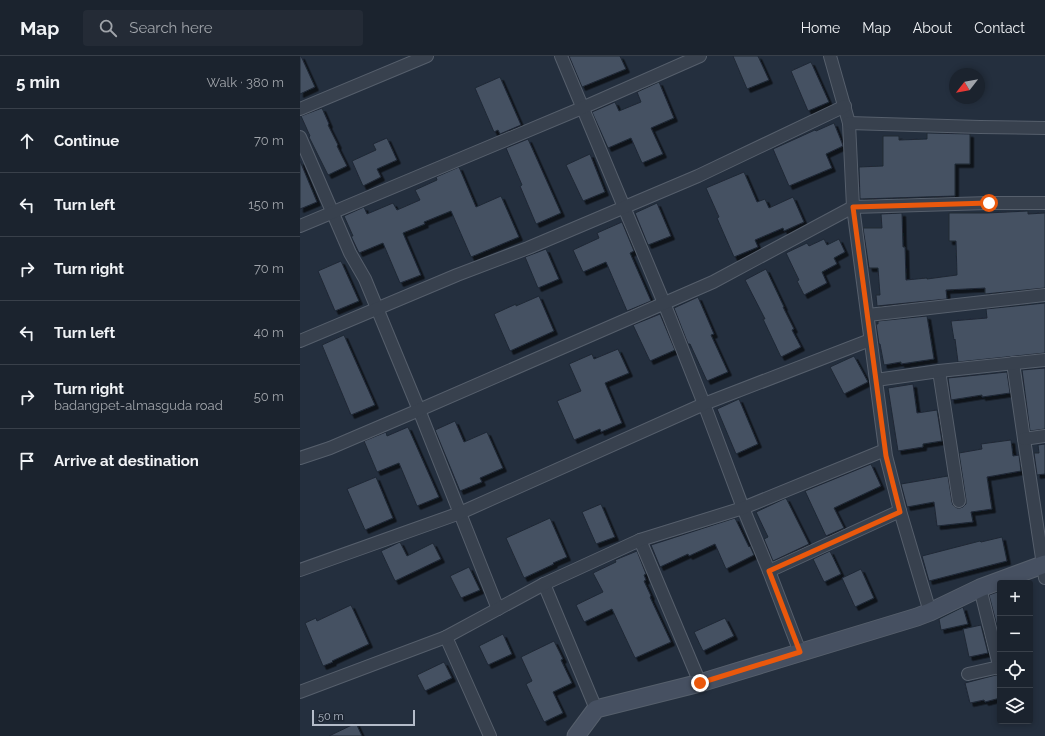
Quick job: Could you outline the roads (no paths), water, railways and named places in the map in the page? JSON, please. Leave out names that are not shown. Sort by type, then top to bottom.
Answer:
[{"type":"street","points":[[300,109],[427,56]]},
{"type":"street","points":[[561,56],[623,208],[664,303],[800,652]]},
{"type":"street","points":[[300,226],[582,108],[700,56]]},
{"type":"street","points":[[830,56],[849,123],[853,207],[885,450],[900,512],[930,612]]},
{"type":"street","points":[[300,341],[457,275],[528,248],[698,176],[845,106]]},
{"type":"street","points":[[849,123],[980,128],[1045,128]]},
{"type":"street","points":[[300,137],[350,253],[365,280],[377,308],[498,609]]},
{"type":"street","points":[[300,458],[330,448],[713,282],[853,207],[1045,203]]},
{"type":"street","points":[[868,315],[1045,296]]},
{"type":"street","points":[[300,570],[460,513],[704,404],[870,340]]},
{"type":"street","points":[[876,380],[939,371],[1045,360]]},
{"type":"street","points":[[576,736],[596,709],[700,683],[917,617],[980,588],[1044,569],[1013,363]]},
{"type":"street","points":[[939,371],[959,501]]},
{"type":"street","points":[[1024,439],[1045,436]]},
{"type":"street","points":[[300,692],[446,637],[544,584],[640,540],[743,508],[885,450]]},
{"type":"street","points":[[769,571],[900,512]]},
{"type":"street","points":[[640,540],[700,683]]},
{"type":"street","points":[[544,584],[596,709]]},
{"type":"street","points":[[980,588],[997,656]]},
{"type":"street","points":[[446,637],[490,736]]},
{"type":"street","points":[[968,674],[997,669]]}]
